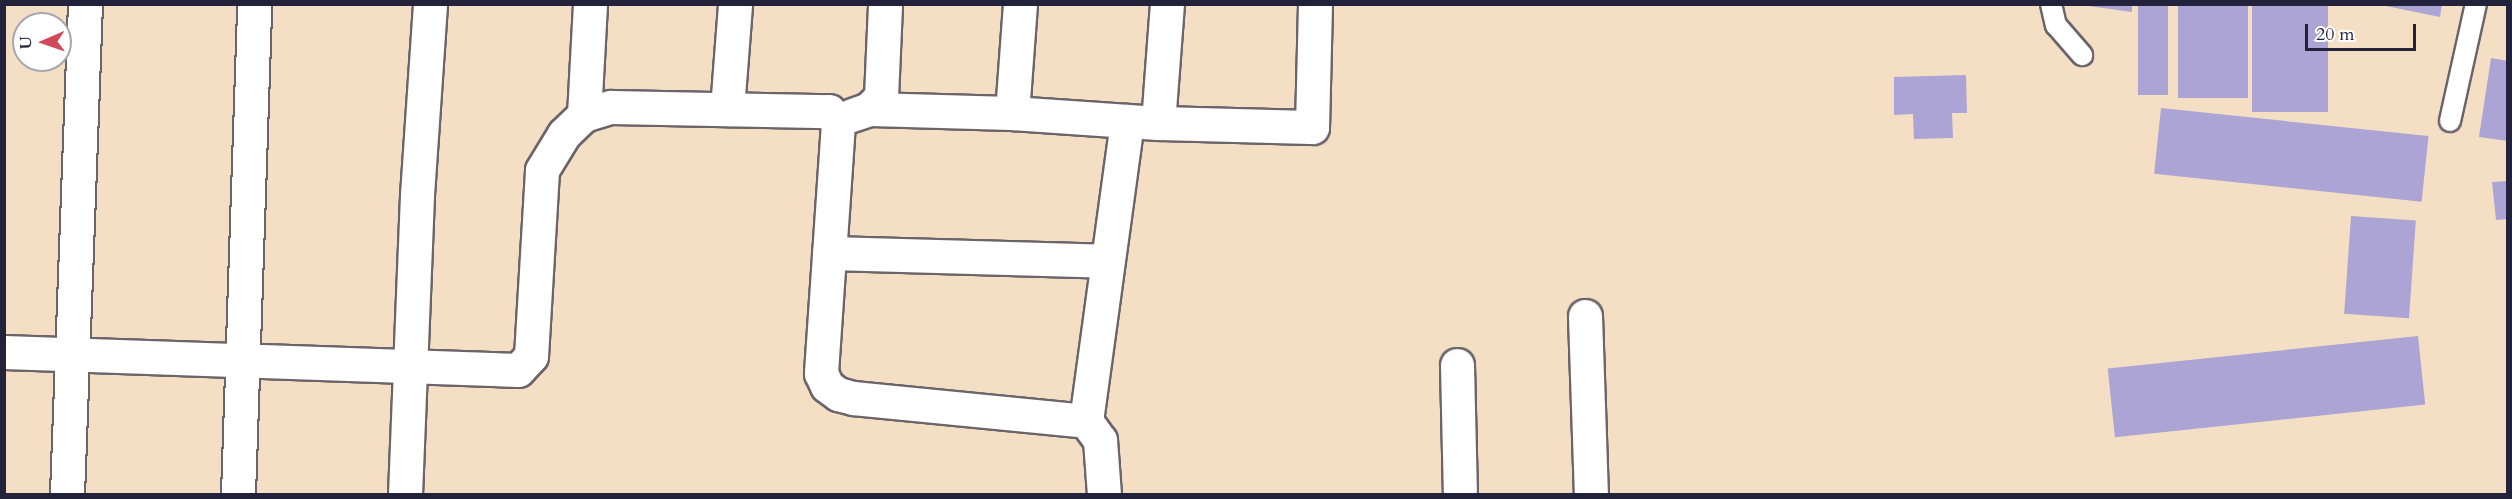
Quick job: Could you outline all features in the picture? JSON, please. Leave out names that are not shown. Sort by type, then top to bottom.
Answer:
[{"type":"street","points":[[67,495],[85,4]]},
{"type":"street","points":[[238,495],[254,4]]},
{"type":"street","points":[[405,495],[409,368],[430,4]]},
{"type":"street","points":[[584,115],[590,4]]},
{"type":"street","points":[[727,110],[735,4]]},
{"type":"street","points":[[869,110],[881,97],[885,4]]},
{"type":"street","points":[[1012,113],[1020,4]]},
{"type":"street","points":[[1104,495],[1100,440],[1086,421],[1107,261],[1142,122],[1167,4]]},
{"type":"street","points":[[835,116],[857,115],[869,110],[1012,113],[1142,122],[1311,127],[1315,4]]},
{"type":"street","points":[[4,352],[241,358],[409,368],[518,370],[531,356],[542,170],[564,134],[584,115],[611,107],[829,111],[838,123],[821,373],[827,386],[838,394],[1086,421]]},
{"type":"street","points":[[829,254],[1107,261]]},
{"type":"street","points":[[1585,316],[1591,495]]},
{"type":"street","points":[[1457,365],[1460,495]]},
{"type":"lane","points":[[2051,4],[2056,25],[2082,55]]},
{"type":"lane","points":[[2450,121],[2476,4]]},
{"type":"building","points":[[2074,4],[2132,4],[2132,12]]},
{"type":"building","points":[[2138,4],[2168,4],[2168,95],[2138,95]]},
{"type":"building","points":[[2178,4],[2248,4],[2248,98],[2178,98]]},
{"type":"building","points":[[2252,4],[2328,4],[2328,112],[2252,112]]},
{"type":"building","points":[[2376,4],[2442,4],[2440,17]]},
{"type":"building","points":[[2491,58],[2508,61],[2508,141],[2479,137]]},
{"type":"building","points":[[1966,75],[1967,113],[1952,113],[1953,138],[1914,139],[1913,114],[1894,115],[1894,77]]},
{"type":"building","points":[[2161,108],[2429,136],[2422,202],[2154,174]]},
{"type":"building","points":[[2508,181],[2508,219],[2496,220],[2492,182]]},
{"type":"building","points":[[2351,216],[2416,221],[2409,318],[2344,314]]},
{"type":"building","points":[[2418,336],[2425,405],[2115,437],[2108,369]]}]
